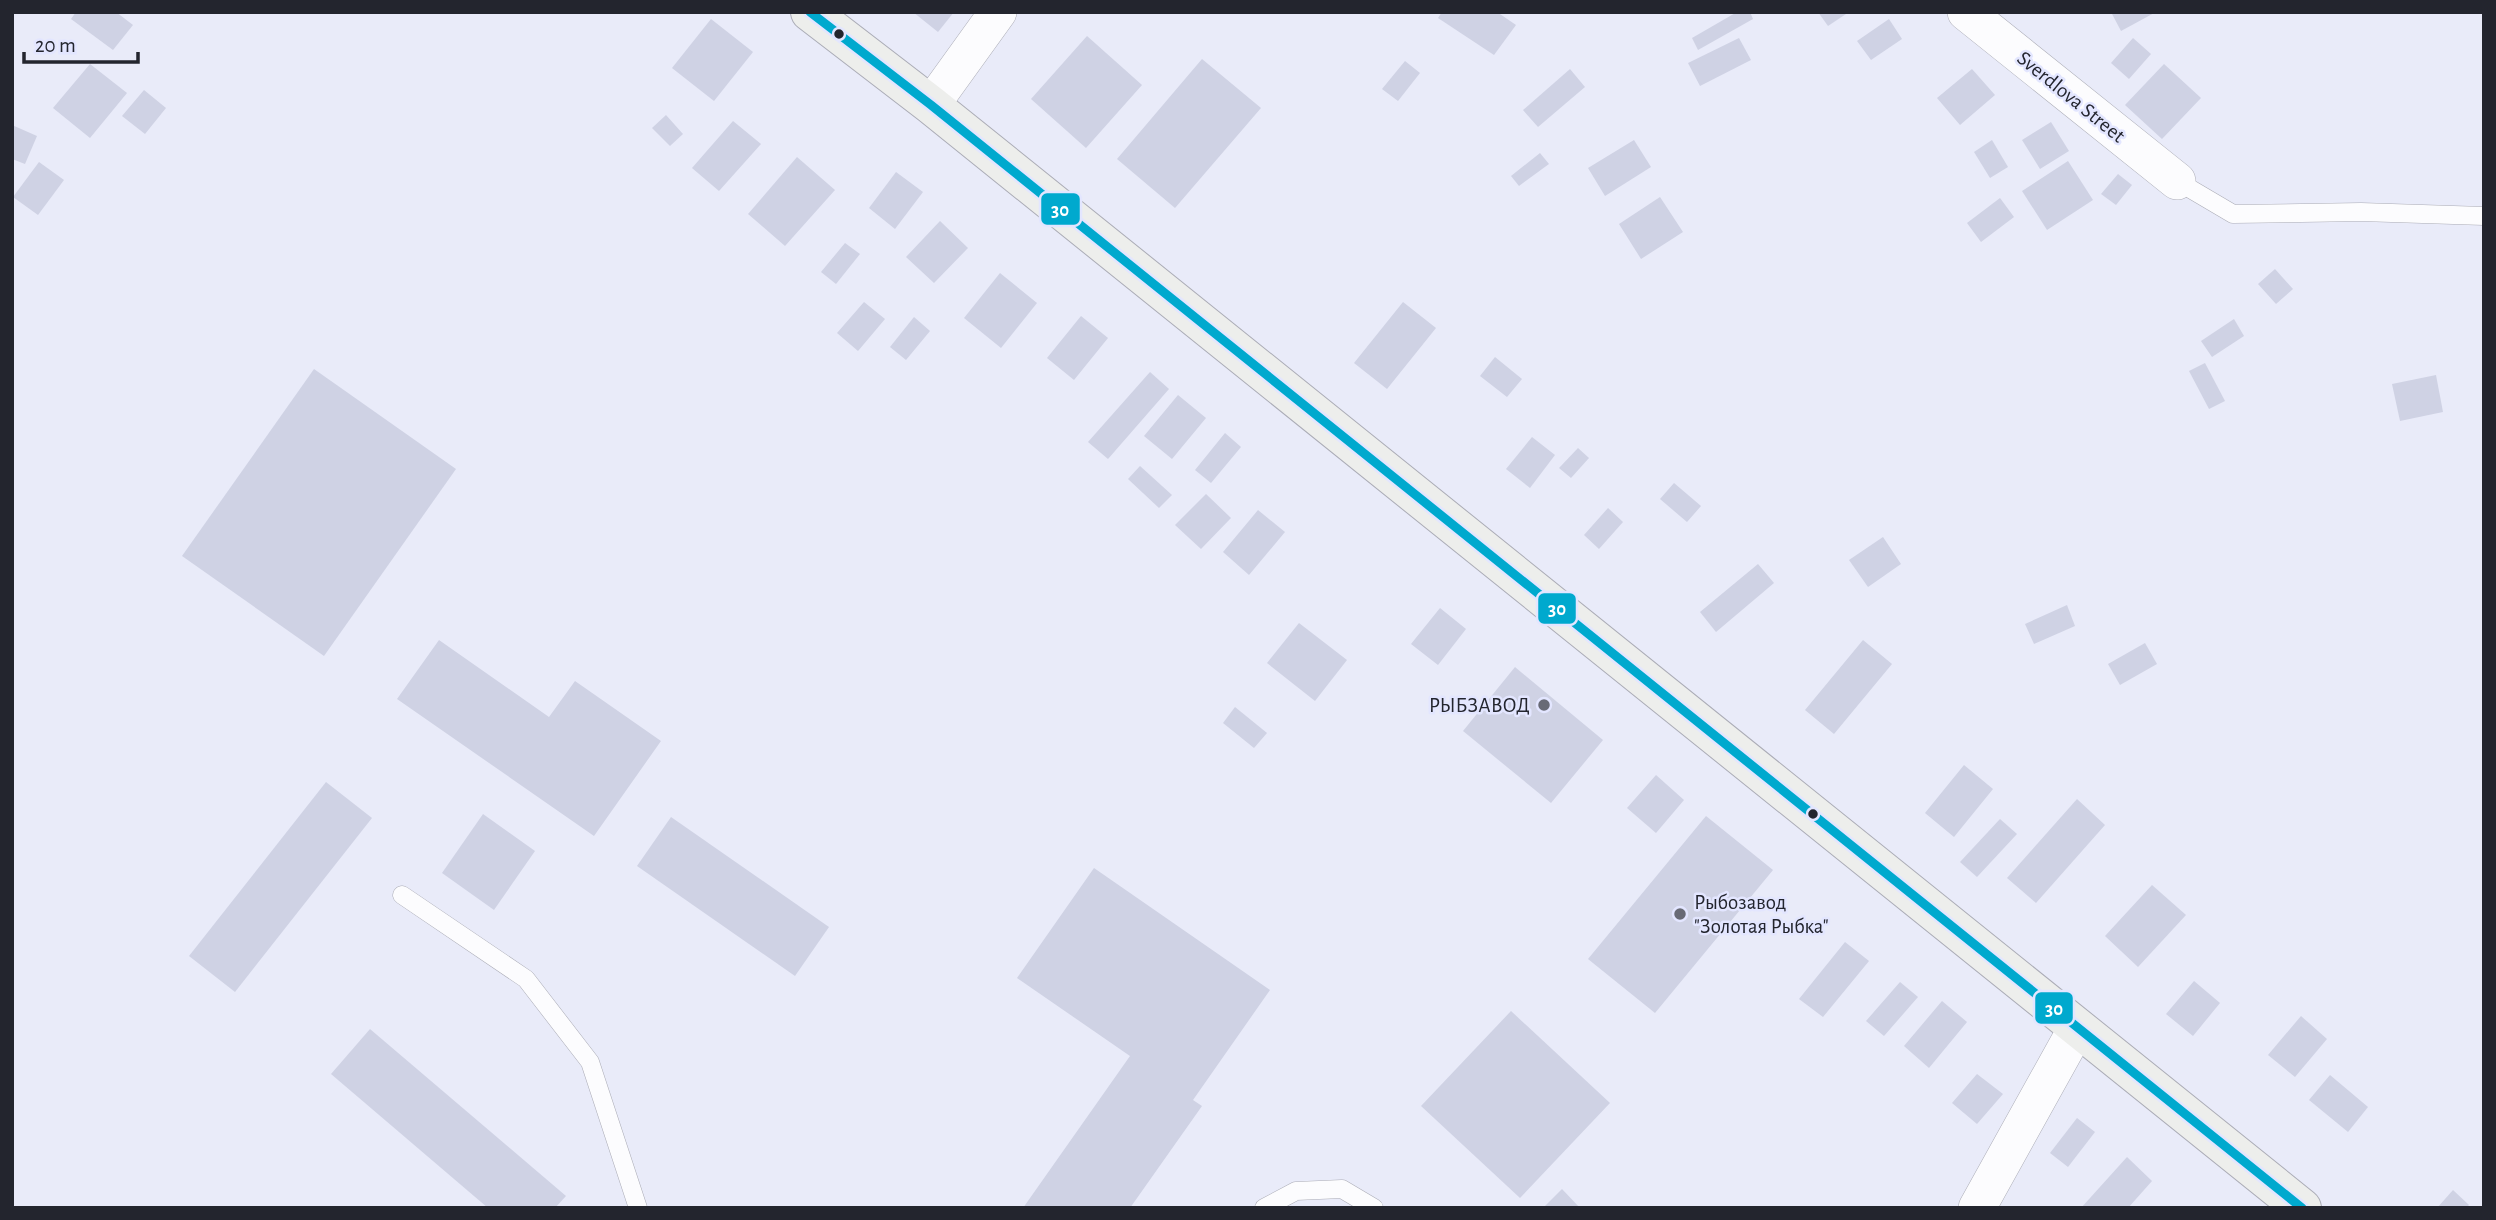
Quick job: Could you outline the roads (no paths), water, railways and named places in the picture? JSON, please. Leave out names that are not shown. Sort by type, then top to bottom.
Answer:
[{"type":"main road","points":[[810,12],[931,105],[2302,1208]]},
{"type":"street","points":[[931,105],[998,12]]},
{"type":"street","name":"Sverdlova Street","points":[[1966,12],[2177,181]]},
{"type":"street","points":[[1977,1208],[2077,1028]]},
{"type":"lane","points":[[2177,181],[2233,214],[2361,212],[2484,216]]},
{"type":"lane","points":[[402,895],[526,979],[590,1062],[638,1208]]},
{"type":"lane","points":[[1264,1208],[1296,1191],[1342,1189],[1374,1208]]},
{"type":"place","name":"РЫБЗАВОД","points":[[1544,705]]},
{"type":"place","name":"Рыбозавод \"Золотая Рыбка\"","points":[[1680,914]]}]
